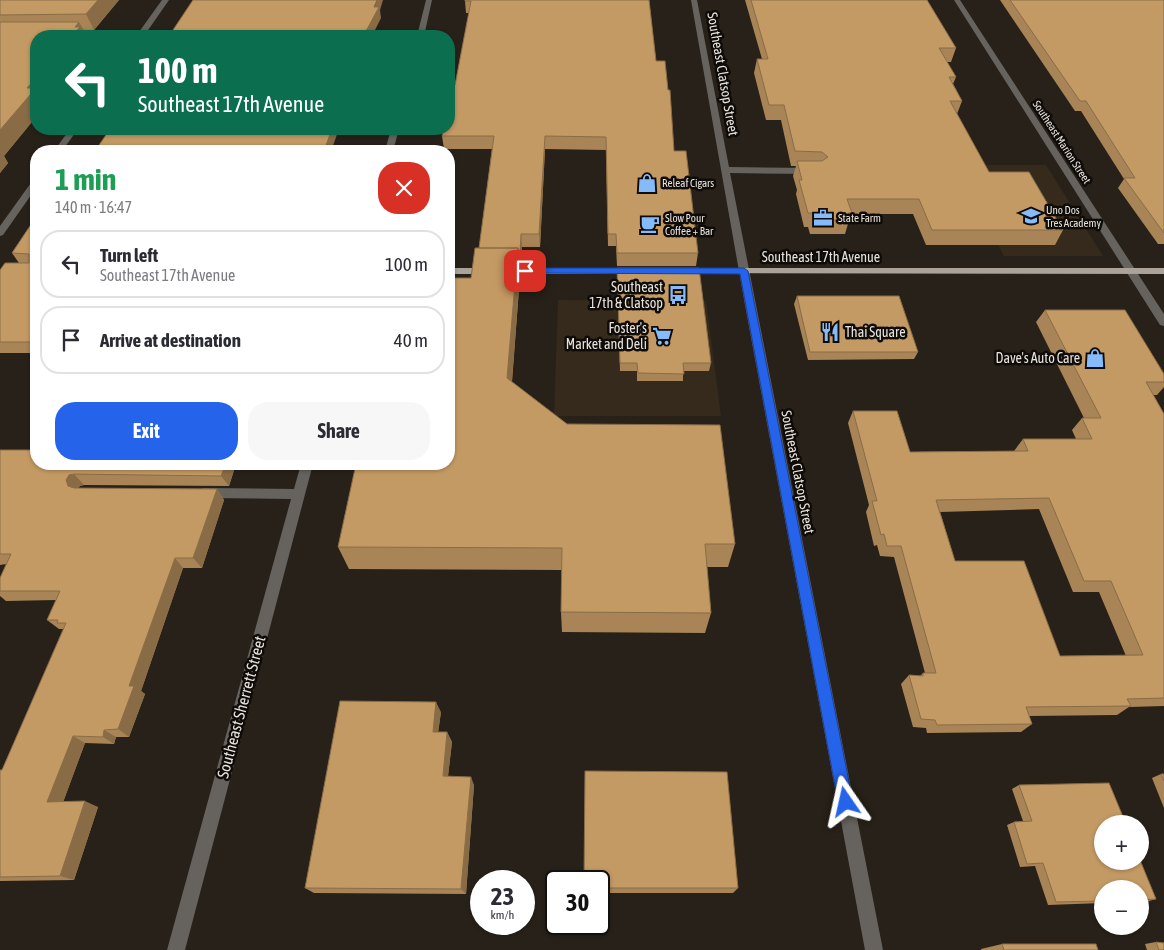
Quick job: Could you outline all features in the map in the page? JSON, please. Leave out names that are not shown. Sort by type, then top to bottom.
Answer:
[{"type":"main road","points":[[455,271],[649,271]]},
{"type":"main road","name":"Southeast 17th Avenue","points":[[678,271],[1164,271]]},
{"type":"street","points":[[145,30],[166,0]]},
{"type":"street","points":[[422,30],[429,0]]},
{"type":"street","name":"Southeast Clatsop Street","points":[[694,0],[874,950]]},
{"type":"street","name":"Southeast Marion Street","points":[[957,0],[1164,322]]},
{"type":"street","points":[[726,170],[818,171]]},
{"type":"street","points":[[0,233],[30,190]]},
{"type":"street","name":"Southeast Sherrett Street","points":[[176,950],[304,470]]},
{"type":"street","points":[[191,493],[298,494]]},
{"type":"shaded area","name":"Uno Dos Tres Academy","points":[[958,165],[1046,165],[1103,256],[1004,256]]},
{"type":"shaded area","points":[[558,300],[706,301],[721,416],[554,416]]},
{"type":"building","points":[[0,0],[98,0],[86,14],[0,15]]},
{"type":"building","points":[[193,0],[377,0],[374,7],[379,7],[367,30],[173,30]]},
{"type":"building","points":[[649,0],[656,61],[665,61],[668,90],[670,90],[674,151],[686,151],[698,253],[617,253],[616,234],[608,234],[606,137],[545,136],[539,234],[521,234],[520,253],[518,253],[518,248],[479,248],[494,136],[442,136],[455,135],[455,85],[471,1],[465,1]]},
{"type":"building","points":[[751,0],[927,0],[956,48],[939,48],[956,77],[949,77],[962,101],[950,101],[989,172],[1029,172],[1063,230],[932,230],[919,199],[847,199],[852,213],[848,213],[850,220],[815,220],[813,213],[808,213],[799,180],[802,180],[797,161],[822,161],[828,157],[822,152],[795,151],[784,105],[769,105],[757,59],[768,59]]},
{"type":"building","points":[[1010,0],[1164,0],[1164,233],[1124,178],[1135,178],[1086,101],[1080,101]]},
{"type":"building","points":[[0,22],[79,22],[75,27],[80,27],[77,30],[30,30],[30,85],[27,88],[30,88],[30,95],[0,130]]},
{"type":"building","points":[[106,135],[330,135],[326,145],[99,145]]},
{"type":"building","points":[[30,226],[30,342],[0,342],[0,270],[5,263],[29,263],[29,254],[12,253]]},
{"type":"building","points":[[475,248],[518,248],[507,378],[567,424],[720,425],[735,544],[705,544],[711,613],[561,612],[562,548],[338,547],[355,470],[455,470],[455,278],[471,278]]},
{"type":"building","name":"Foster's Market and Deli","points":[[617,268],[699,268],[711,363],[683,363],[684,374],[638,373],[637,363],[620,363]]},
{"type":"building","points":[[797,296],[899,296],[918,352],[810,352]]},
{"type":"building","points":[[1045,310],[1125,310],[1164,374],[1164,382],[1146,382],[1164,414],[1164,698],[1127,699],[1131,706],[1026,707],[1032,724],[937,725],[935,720],[921,719],[909,675],[923,676],[923,673],[936,673],[901,546],[887,546],[884,534],[881,535],[872,501],[877,501],[853,411],[897,411],[910,452],[1028,451],[1023,439],[1092,439],[1082,418],[1101,418]],"holes":[[[1049,498],[1084,581],[1111,581],[1143,655],[1060,656],[1024,561],[955,561],[936,500]]]},
{"type":"building","points":[[0,450],[30,450],[30,470],[224,470],[221,476],[74,474],[69,475],[66,480],[68,486],[74,488],[217,489],[193,558],[175,558],[129,686],[134,686],[118,729],[104,730],[103,737],[73,736],[47,802],[85,801],[60,876],[0,877],[0,770],[2,770],[66,623],[57,623],[58,620],[47,620],[60,591],[0,591],[0,578],[11,554],[0,554]]},
{"type":"building","points":[[340,701],[436,702],[433,732],[447,732],[443,776],[471,777],[461,889],[305,888]]},
{"type":"building","points":[[585,771],[727,772],[738,888],[610,888],[610,870],[584,870]]},
{"type":"building","points":[[1109,783],[1122,815],[1094,815],[1094,870],[1144,870],[1148,880],[1094,880],[1094,901],[1056,902],[1043,863],[1027,864],[1014,822],[1032,821],[1019,785]]},
{"type":"building","points":[[1149,882],[1156,899],[1149,899]]},
{"type":"building","points":[[1156,942],[1164,943],[1164,950],[1159,950]]},
{"type":"building","points":[[1002,944],[1096,944],[1098,950],[1004,950]]},
{"type":"place","name":"Releaf Cigars","points":[[647,183]]},
{"type":"place","name":"Uno Dos Tres Academy","points":[[1031,216]]},
{"type":"place","name":"State Farm","points":[[823,218]]},
{"type":"place","name":"Slow Pour Coffee + Bar","points":[[650,224]]},
{"type":"place","name":"Southeast 17th & Clatsop","points":[[678,295]]},
{"type":"place","name":"Thai Square","points":[[830,332]]},
{"type":"place","name":"Foster's Market and Deli","points":[[662,336]]},
{"type":"place","name":"Dave's Auto Care","points":[[1095,358]]},
{"type":"route","points":[[525,271],[744,271],[846,802]]}]
